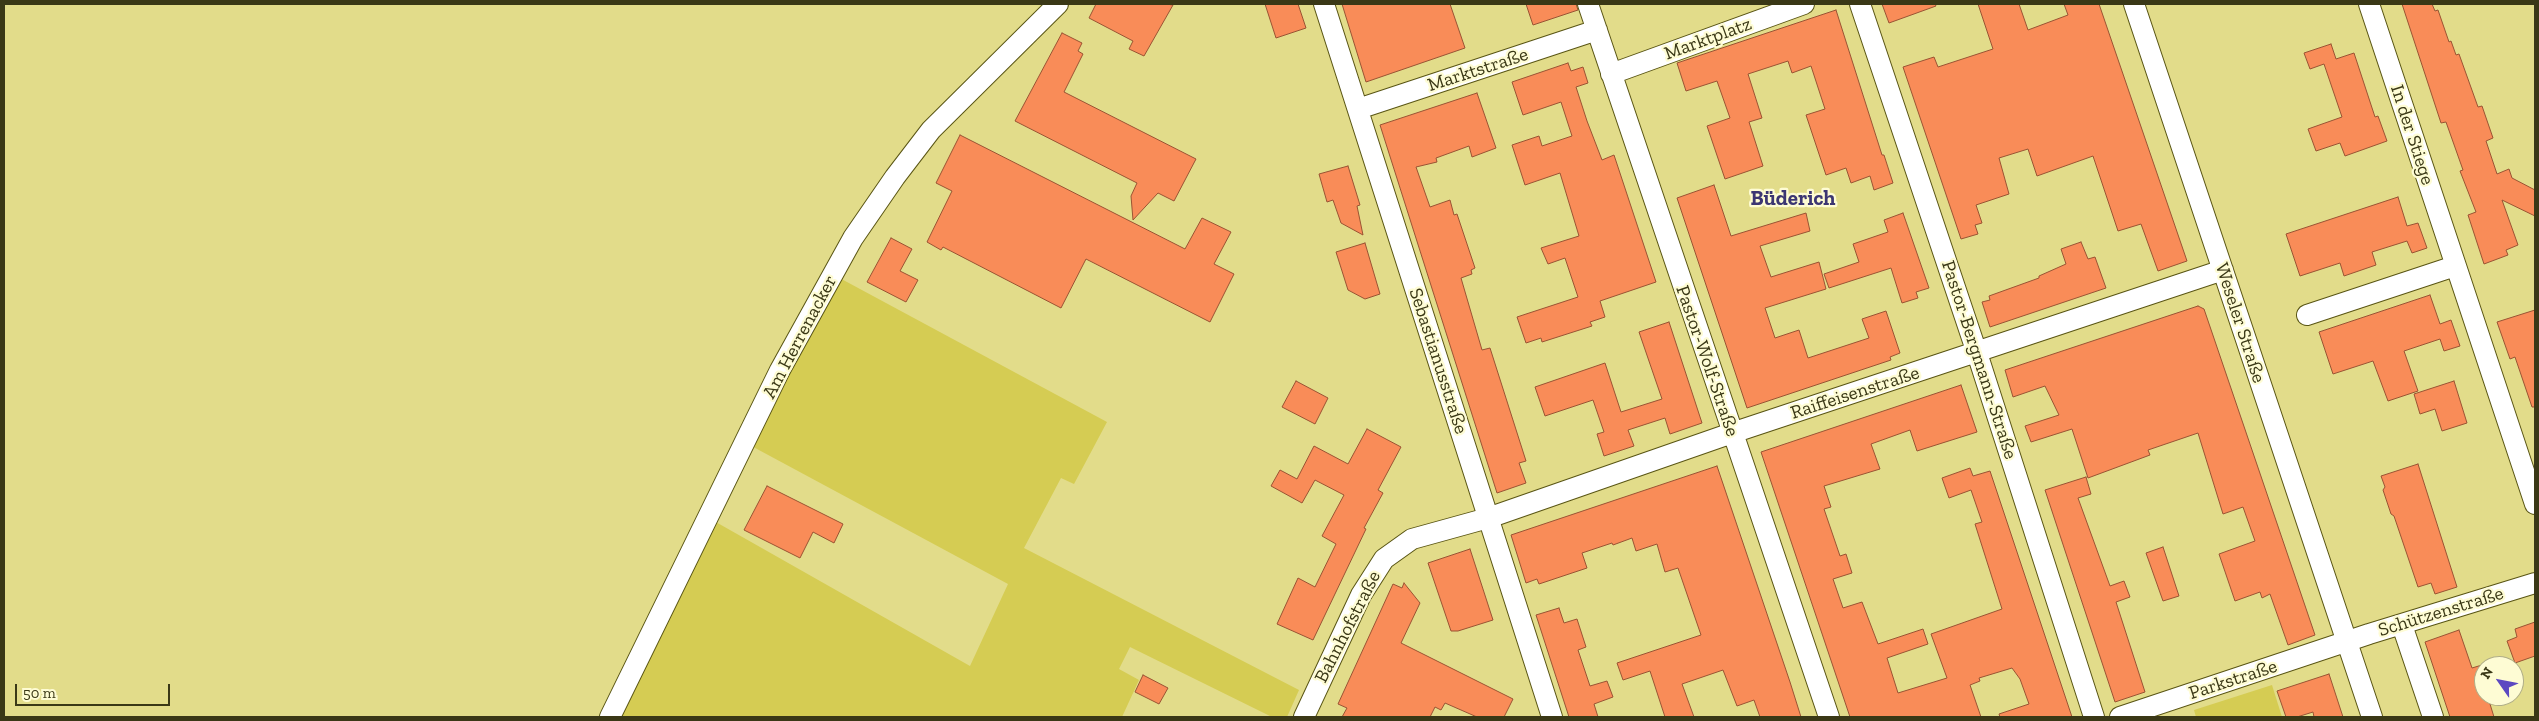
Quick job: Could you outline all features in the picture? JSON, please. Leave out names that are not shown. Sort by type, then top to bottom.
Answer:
[{"type":"street","name":"Am Herrenacker","points":[[610,717],[780,370],[853,238],[895,177],[931,130],[1058,4]]},
{"type":"street","name":"Sebastianusstraße","points":[[1324,4],[1552,717]]},
{"type":"street","name":"Pastor-Wolf-Straße","points":[[1588,4],[1829,717]]},
{"type":"street","name":"Marktplatz","points":[[1611,74],[1804,4]]},
{"type":"street","name":"Pastor-Bergmann-Straße","points":[[1860,4],[1977,353],[2094,717]]},
{"type":"street","name":"Weseler Straße","points":[[2134,4],[2372,717]]},
{"type":"street","name":"In der Stiege","points":[[2369,4],[2535,504]]},
{"type":"street","name":"Marktstraße","points":[[1358,109],[1597,30]]},
{"type":"street","points":[[2307,315],[2455,266]]},
{"type":"street","name":"Raiffeisenstraße","points":[[1488,518],[1732,433],[2223,270]]},
{"type":"street","name":"Bahnhofstraße","points":[[1304,717],[1361,595],[1384,559],[1412,539],[1488,518]]},
{"type":"street","name":"Schützenstraße","points":[[2347,642],[2535,583]]},
{"type":"street","points":[[2402,625],[2433,717]]},
{"type":"street","name":"Parkstraße","points":[[2120,717],[2347,642]]},
{"type":"shaded area","points":[[834,275],[1107,422],[1074,484],[1061,478],[1024,548],[1299,690],[1287,717],[1272,717],[1130,647],[1119,669],[1139,680],[1122,717],[610,717],[707,517],[970,666],[1008,584],[744,442]]},
{"type":"shaded area","points":[[2272,685],[2282,717],[2196,717],[2194,710]]},
{"type":"building","points":[[1096,4],[1173,5],[1144,56],[1129,49],[1133,41],[1089,18]]},
{"type":"building","points":[[1265,4],[1298,4],[1306,28],[1276,38]]},
{"type":"building","points":[[1342,4],[1450,4],[1465,48],[1366,82]]},
{"type":"building","points":[[1526,4],[1576,4],[1578,10],[1533,25]]},
{"type":"building","points":[[1882,4],[1935,4],[1936,6],[1889,23]]},
{"type":"building","points":[[1978,4],[2019,4],[2028,30],[2068,15],[2064,4],[2099,4],[2187,261],[2158,271],[2141,224],[2118,231],[2093,156],[2037,176],[2028,149],[1999,158],[2009,194],[1976,205],[1982,223],[1975,225],[1978,234],[1961,239],[1903,67],[1934,57],[1938,67],[1993,49]]},
{"type":"building","points":[[2402,4],[2432,4],[2435,11],[2438,10],[2449,42],[2451,41],[2456,55],[2459,54],[2478,107],[2482,106],[2493,138],[2486,141],[2497,174],[2509,169],[2512,178],[2535,190],[2535,216],[2502,200],[2518,245],[2506,250],[2508,255],[2484,264],[2468,215],[2476,212],[2460,171],[2463,170],[2446,122],[2441,123]]},
{"type":"building","points":[[1836,10],[1882,155],[1884,155],[1893,183],[1874,190],[1870,176],[1851,183],[1846,168],[1826,175],[1806,115],[1825,109],[1811,66],[1792,73],[1788,61],[1748,74],[1762,118],[1749,122],[1763,166],[1725,179],[1707,126],[1730,118],[1717,81],[1686,91],[1677,63]]},
{"type":"building","points":[[1062,33],[1082,43],[1078,51],[1083,54],[1064,92],[1196,159],[1174,201],[1158,193],[1133,220],[1131,196],[1137,183],[1015,121]]},
{"type":"building","points":[[2331,44],[2336,59],[2354,53],[2375,117],[2378,116],[2387,141],[2345,156],[2340,143],[2316,151],[2308,129],[2342,117],[2324,64],[2310,69],[2304,53]]},
{"type":"building","points":[[1568,63],[1571,71],[1583,67],[1588,83],[1576,87],[1587,121],[1602,160],[1614,155],[1656,282],[1600,301],[1605,317],[1590,322],[1592,326],[1542,342],[1541,338],[1526,343],[1517,317],[1578,297],[1565,258],[1548,264],[1541,248],[1579,236],[1560,173],[1525,185],[1512,145],[1539,136],[1542,146],[1572,136],[1561,102],[1523,115],[1512,82]]},
{"type":"building","points":[[1477,93],[1496,148],[1472,157],[1469,146],[1436,158],[1437,162],[1416,167],[1430,207],[1450,200],[1454,215],[1457,214],[1475,268],[1471,270],[1472,274],[1461,278],[1482,350],[1490,348],[1526,461],[1519,463],[1526,483],[1497,493],[1380,125]]},
{"type":"building","points":[[960,135],[1185,249],[1202,218],[1231,232],[1214,264],[1234,274],[1210,322],[1086,259],[1061,308],[943,247],[941,250],[927,242],[952,191],[936,183]]},
{"type":"building","points":[[1348,166],[1360,205],[1357,206],[1363,235],[1341,223],[1333,200],[1327,202],[1319,174]]},
{"type":"building","points":[[1714,185],[1731,236],[1806,213],[1810,231],[1760,246],[1771,277],[1819,262],[1826,289],[1765,308],[1775,338],[1799,330],[1808,358],[1869,338],[1862,319],[1886,311],[1900,353],[1890,357],[1891,360],[1747,408],[1677,198]]},
{"type":"building","points":[[2398,197],[2407,226],[2418,223],[2427,248],[2412,253],[2407,241],[2372,252],[2376,265],[2344,276],[2340,263],[2300,276],[2286,234]]},
{"type":"building","points":[[1903,213],[1929,288],[1916,292],[1918,298],[1902,303],[1891,268],[1829,288],[1824,274],[1859,262],[1853,244],[1888,232],[1884,220]]},
{"type":"building","points":[[891,238],[912,249],[900,271],[918,280],[906,302],[867,282]]},
{"type":"building","points":[[2081,242],[2088,259],[2095,257],[2106,288],[1990,327],[1982,302],[1990,300],[1989,296],[2039,278],[2039,276],[2066,264],[2061,249]]},
{"type":"building","points":[[1365,243],[1380,294],[1365,299],[1348,290],[1336,252]]},
{"type":"building","points":[[2430,295],[2440,324],[2451,320],[2460,346],[2444,351],[2440,339],[2404,351],[2418,391],[2388,401],[2373,361],[2333,374],[2319,332]]},
{"type":"building","points":[[2198,306],[2204,309],[2315,635],[2288,645],[2270,594],[2262,598],[2260,592],[2235,601],[2219,554],[2255,541],[2243,507],[2223,514],[2198,433],[2148,450],[2150,455],[2088,478],[2072,429],[2031,442],[2025,426],[2059,415],[2045,386],[2013,397],[2005,370]]},
{"type":"building","points":[[2535,310],[2535,407],[2532,407],[2515,357],[2510,359],[2497,322]]},
{"type":"building","points":[[1669,322],[1702,423],[1670,434],[1665,418],[1628,430],[1634,446],[1604,456],[1597,434],[1604,432],[1593,400],[1545,416],[1535,387],[1605,363],[1621,412],[1662,399],[1639,332]]},
{"type":"building","points":[[1296,381],[1328,398],[1315,424],[1282,407]]},
{"type":"building","points":[[2454,381],[2467,423],[2442,431],[2435,409],[2420,414],[2414,394]]},
{"type":"building","points":[[1961,385],[1977,432],[1917,451],[1910,430],[1871,444],[1880,469],[1824,486],[1831,507],[1824,509],[1840,556],[1846,554],[1852,573],[1833,579],[1843,608],[1862,602],[1878,644],[1923,629],[1928,644],[1887,658],[1898,693],[1947,678],[1931,634],[2002,609],[1975,524],[1982,522],[1971,490],[1949,498],[1942,478],[1970,468],[1973,476],[1990,471],[2072,717],[2000,717],[1999,714],[2029,704],[2020,679],[2012,668],[1979,678],[1980,681],[1970,685],[1981,717],[1850,717],[1761,452]]},
{"type":"building","points":[[1367,429],[1401,447],[1378,490],[1383,493],[1364,528],[1366,529],[1313,640],[1277,624],[1298,578],[1315,587],[1336,544],[1322,536],[1344,495],[1315,480],[1302,503],[1271,486],[1280,470],[1297,479],[1314,446],[1348,464]]},
{"type":"building","points":[[2418,464],[2457,587],[2435,594],[2431,583],[2418,587],[2394,516],[2391,514],[2383,490],[2385,487],[2381,476]]},
{"type":"building","points":[[1717,466],[1801,717],[1760,717],[1754,700],[1737,706],[1723,670],[1682,684],[1694,717],[1665,717],[1650,671],[1623,680],[1617,663],[1701,635],[1678,568],[1665,572],[1657,544],[1636,551],[1632,538],[1613,545],[1612,543],[1582,553],[1587,568],[1539,584],[1537,579],[1526,583],[1511,535]]},
{"type":"building","points":[[2086,477],[2091,494],[2078,498],[2110,586],[2124,581],[2130,597],[2116,602],[2145,692],[2115,702],[2045,490]]},
{"type":"building","points":[[767,486],[843,524],[834,543],[813,532],[800,558],[744,530]]},
{"type":"building","points":[[2163,547],[2179,596],[2163,601],[2146,553]]},
{"type":"building","points":[[1470,549],[1493,620],[1458,631],[1451,631],[1428,563]]},
{"type":"building","points":[[1404,583],[1420,603],[1401,643],[1513,699],[1504,717],[1477,717],[1445,703],[1441,710],[1435,707],[1430,717],[1342,717],[1347,708],[1338,704],[1393,584],[1402,588]]},
{"type":"building","points":[[1559,608],[1564,623],[1577,619],[1586,647],[1578,650],[1590,686],[1607,681],[1613,697],[1594,704],[1598,717],[1569,717],[1536,615]]},
{"type":"building","points":[[2535,622],[2535,656],[2524,660],[2524,656],[2512,656],[2507,641],[2517,637],[2515,629]]},
{"type":"building","points":[[2459,630],[2472,668],[2474,667],[2474,706],[2491,706],[2494,717],[2450,717],[2425,642]]},
{"type":"building","points":[[2329,674],[2343,717],[2314,717],[2313,712],[2297,717],[2286,717],[2277,691]]},
{"type":"building","points":[[1143,675],[1168,688],[1159,704],[1135,692]]},
{"type":"district","name":"Büderich","points":[[1793,199]]}]
